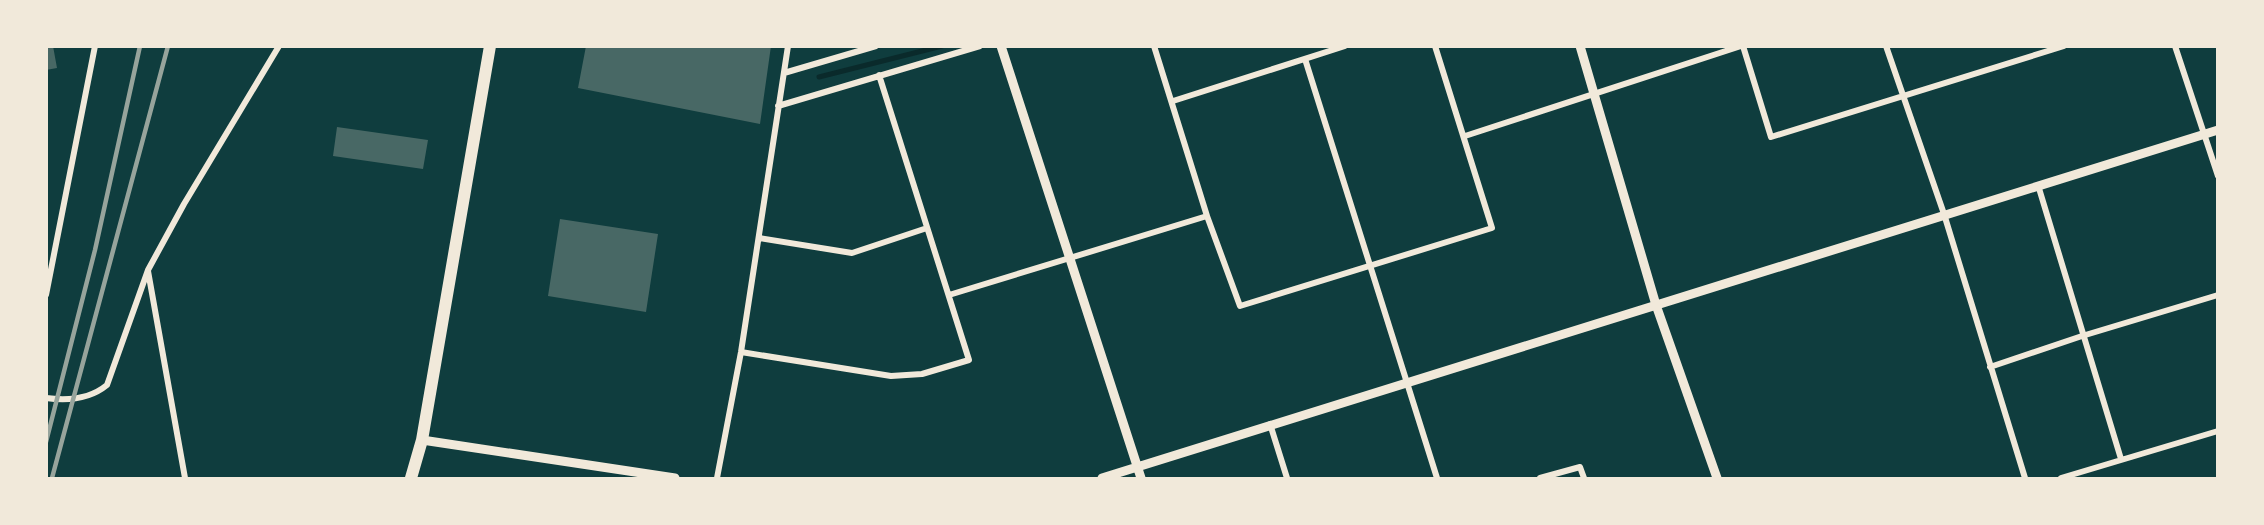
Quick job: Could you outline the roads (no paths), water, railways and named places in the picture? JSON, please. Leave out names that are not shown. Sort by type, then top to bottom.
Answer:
[{"type":"highway","points":[[411,478],[422,441],[490,46]]},
{"type":"street","points":[[46,295],[95,46]]},
{"type":"street","points":[[46,398],[73,399],[96,394],[106,385],[148,270],[184,204],[279,46]]},
{"type":"street","points":[[717,478],[741,352],[788,46]]},
{"type":"street","points":[[784,73],[876,46]]},
{"type":"street","points":[[778,106],[980,46]]},
{"type":"street","points":[[1002,46],[1141,478]]},
{"type":"street","points":[[1154,46],[1207,216],[1240,306],[1492,228],[1465,135],[1435,46]]},
{"type":"street","points":[[1173,101],[1345,46]]},
{"type":"street","points":[[1580,46],[1656,305],[1717,478]]},
{"type":"street","points":[[1465,135],[1742,46],[1771,136],[1903,98],[2064,46]]},
{"type":"street","points":[[1886,46],[1944,214],[2025,478]]},
{"type":"street","points":[[2175,46],[2217,176]]},
{"type":"street","points":[[1305,59],[1437,478]]},
{"type":"street","points":[[741,352],[891,376],[922,374],[969,360],[879,75]]},
{"type":"street","points":[[1102,478],[2217,130]]},
{"type":"street","points":[[2038,185],[2121,459]]},
{"type":"street","points":[[949,295],[1207,216]]},
{"type":"street","points":[[759,238],[852,253],[927,228]]},
{"type":"street","points":[[148,270],[184,478]]},
{"type":"street","points":[[1990,367],[2217,295]]},
{"type":"street","points":[[1270,424],[1287,478]]},
{"type":"street","points":[[2061,478],[2217,430]]},
{"type":"street","points":[[422,441],[675,478]]},
{"type":"street","points":[[1540,478],[1580,467],[1584,478]]},
{"type":"waterway","points":[[819,77],[942,46]]},
{"type":"railway","points":[[46,442],[95,250],[140,46]]},
{"type":"railway","points":[[52,478],[168,46]]}]
